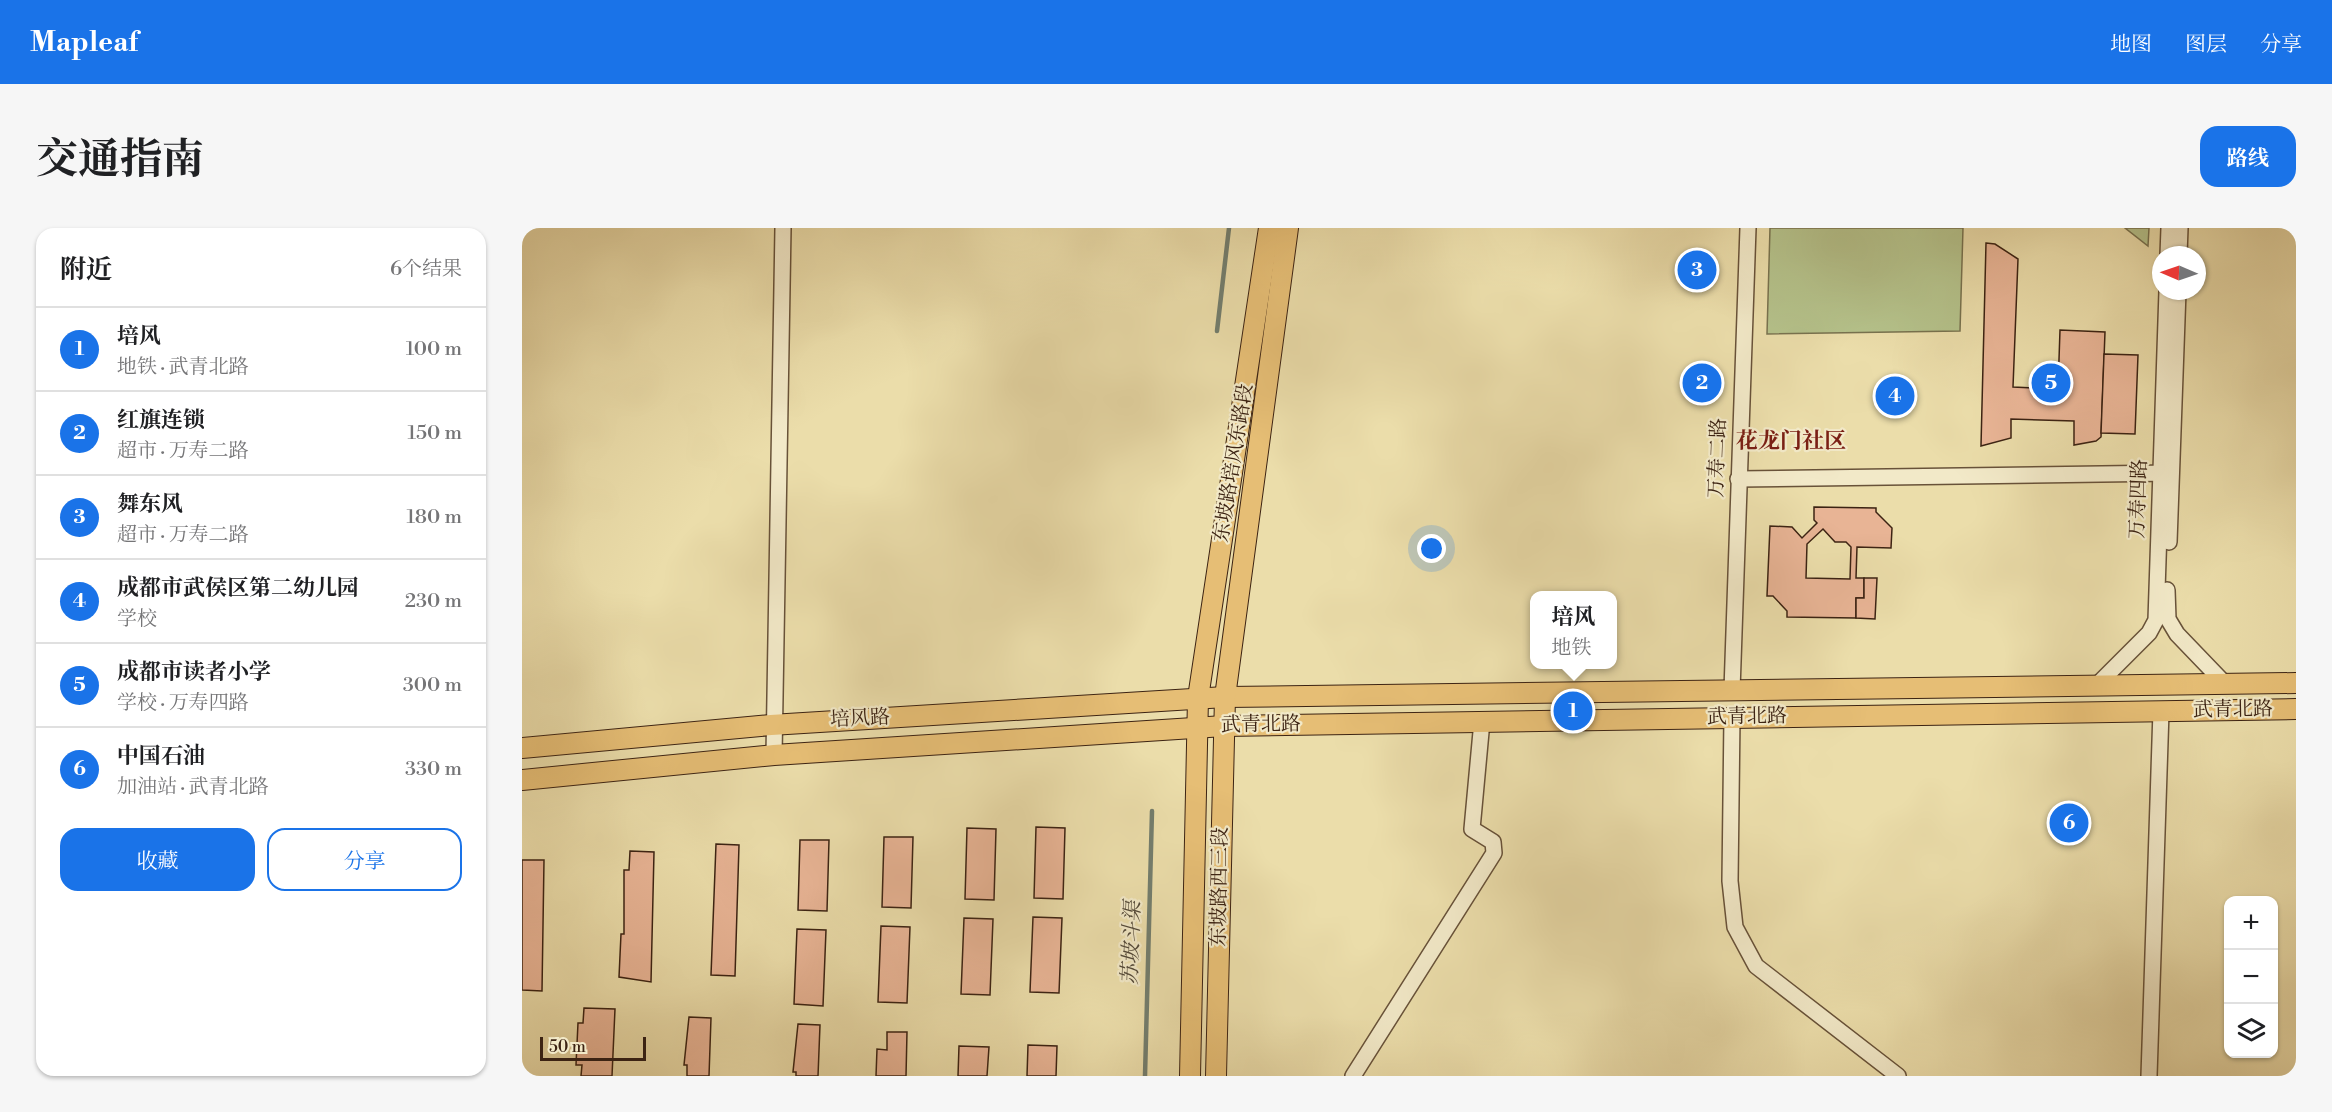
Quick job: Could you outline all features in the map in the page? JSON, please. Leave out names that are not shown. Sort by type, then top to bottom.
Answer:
[{"type":"main road","name":"东坡路培风东路段","points":[[1198,698],[1269,228]]},
{"type":"main road","name":"东坡路培风东路段","points":[[1226,697],[1288,228]]},
{"type":"main road","name":"武青北路","points":[[1198,698],[2296,683]]},
{"type":"main road","name":"东坡路西三段","points":[[1216,1076],[1226,697]]},
{"type":"main road","name":"培风路","points":[[522,748],[775,724],[1198,698]]},
{"type":"main road","name":"东坡路西三段","points":[[1190,1076],[1198,698]]},
{"type":"main road","name":"武青北路","points":[[1198,727],[2296,710]]},
{"type":"main road","name":"培风路","points":[[522,780],[774,755],[1198,727]]},
{"type":"street","points":[[774,755],[783,228]]},
{"type":"street","name":"万寿二路","points":[[1732,690],[1748,228]]},
{"type":"street","points":[[2168,246],[2169,228]]},
{"type":"street","points":[[2179,246],[2180,228]]},
{"type":"street","name":"万寿四路","points":[[2167,300],[2166,473],[2169,619],[2190,650],[2226,685]]},
{"type":"street","name":"万寿四路","points":[[2097,685],[2149,633],[2156,620],[2177,300]]},
{"type":"street","points":[[1738,479],[2166,473]]},
{"type":"street","points":[[2149,1076],[2161,711]]},
{"type":"street","points":[[1732,717],[1730,881],[1735,927],[1756,966],[1898,1076]]},
{"type":"street","points":[[1353,1076],[1494,853],[1493,842],[1472,829],[1482,721]]},
{"type":"green space","points":[[1770,228],[1963,228],[1960,331],[1767,334]]},
{"type":"green space","points":[[2125,228],[2149,228],[2148,246]]},
{"type":"building","points":[[1986,243],[1995,244],[2018,259],[2013,387],[2058,389],[2060,330],[2105,332],[2101,437],[2096,441],[2074,445],[2074,421],[2011,419],[2011,438],[1981,446]]},
{"type":"building","points":[[2104,354],[2138,355],[2135,434],[2101,433]]},
{"type":"building","points":[[1814,507],[1876,508],[1876,512],[1892,528],[1891,548],[1857,547],[1856,578],[1864,578],[1864,598],[1856,598],[1856,618],[1787,617],[1787,611],[1773,596],[1767,596],[1770,526],[1792,527],[1802,538],[1817,523],[1814,520]],"holes":[[[1823,529],[1835,542],[1846,542],[1851,547],[1850,579],[1806,578],[1807,544]]]},
{"type":"building","points":[[1864,578],[1877,578],[1875,619],[1856,618],[1856,598],[1864,598]]},
{"type":"building","points":[[1036,827],[1065,828],[1063,899],[1034,898]]},
{"type":"building","points":[[967,828],[996,829],[994,900],[965,899]]},
{"type":"building","points":[[884,837],[913,837],[911,908],[882,907]]},
{"type":"building","points":[[800,840],[829,840],[827,911],[798,910]]},
{"type":"building","points":[[716,844],[739,845],[735,976],[711,975]]},
{"type":"building","points":[[630,851],[654,852],[651,982],[619,977],[621,934],[624,934],[624,870],[629,870]]},
{"type":"building","points":[[522,860],[544,860],[542,991],[522,990]]},
{"type":"building","points":[[1033,917],[1062,918],[1059,993],[1030,992]]},
{"type":"building","points":[[964,918],[993,919],[990,995],[961,994]]},
{"type":"building","points":[[881,926],[910,927],[907,1003],[878,1002]]},
{"type":"building","points":[[797,929],[826,930],[823,1006],[794,1004]]},
{"type":"building","points":[[584,1008],[615,1009],[612,1076],[581,1076],[582,1065],[576,1065],[578,1023],[583,1023]]},
{"type":"building","points":[[689,1017],[711,1018],[709,1076],[687,1076],[687,1065],[684,1065]]},
{"type":"building","points":[[798,1024],[820,1025],[818,1076],[796,1076],[796,1072],[793,1072]]},
{"type":"building","points":[[887,1032],[907,1032],[906,1076],[876,1076],[877,1049],[887,1050]]},
{"type":"building","points":[[1028,1045],[1057,1046],[1056,1076],[1027,1076]]},
{"type":"building","points":[[959,1046],[989,1047],[987,1076],[958,1076]]},
{"type":"waterway","name":"苏坡斗渠","points":[[1217,331],[1229,228]]},
{"type":"waterway","name":"苏坡斗渠","points":[[1145,1076],[1152,811]]},
{"type":"place","name":"舞东风","points":[[1697,270]]},
{"type":"place","name":"红旗连锁","points":[[1702,383]]},
{"type":"place","name":"成都市读者小学","points":[[2051,383]]},
{"type":"place","name":"成都市武侯区第二幼儿园","points":[[1895,396]]},
{"type":"place","name":"培风","points":[[1573,711]]},
{"type":"place","name":"中国石油","points":[[2069,823]]},
{"type":"district","name":"花龙门社区","points":[[1791,441]]}]
